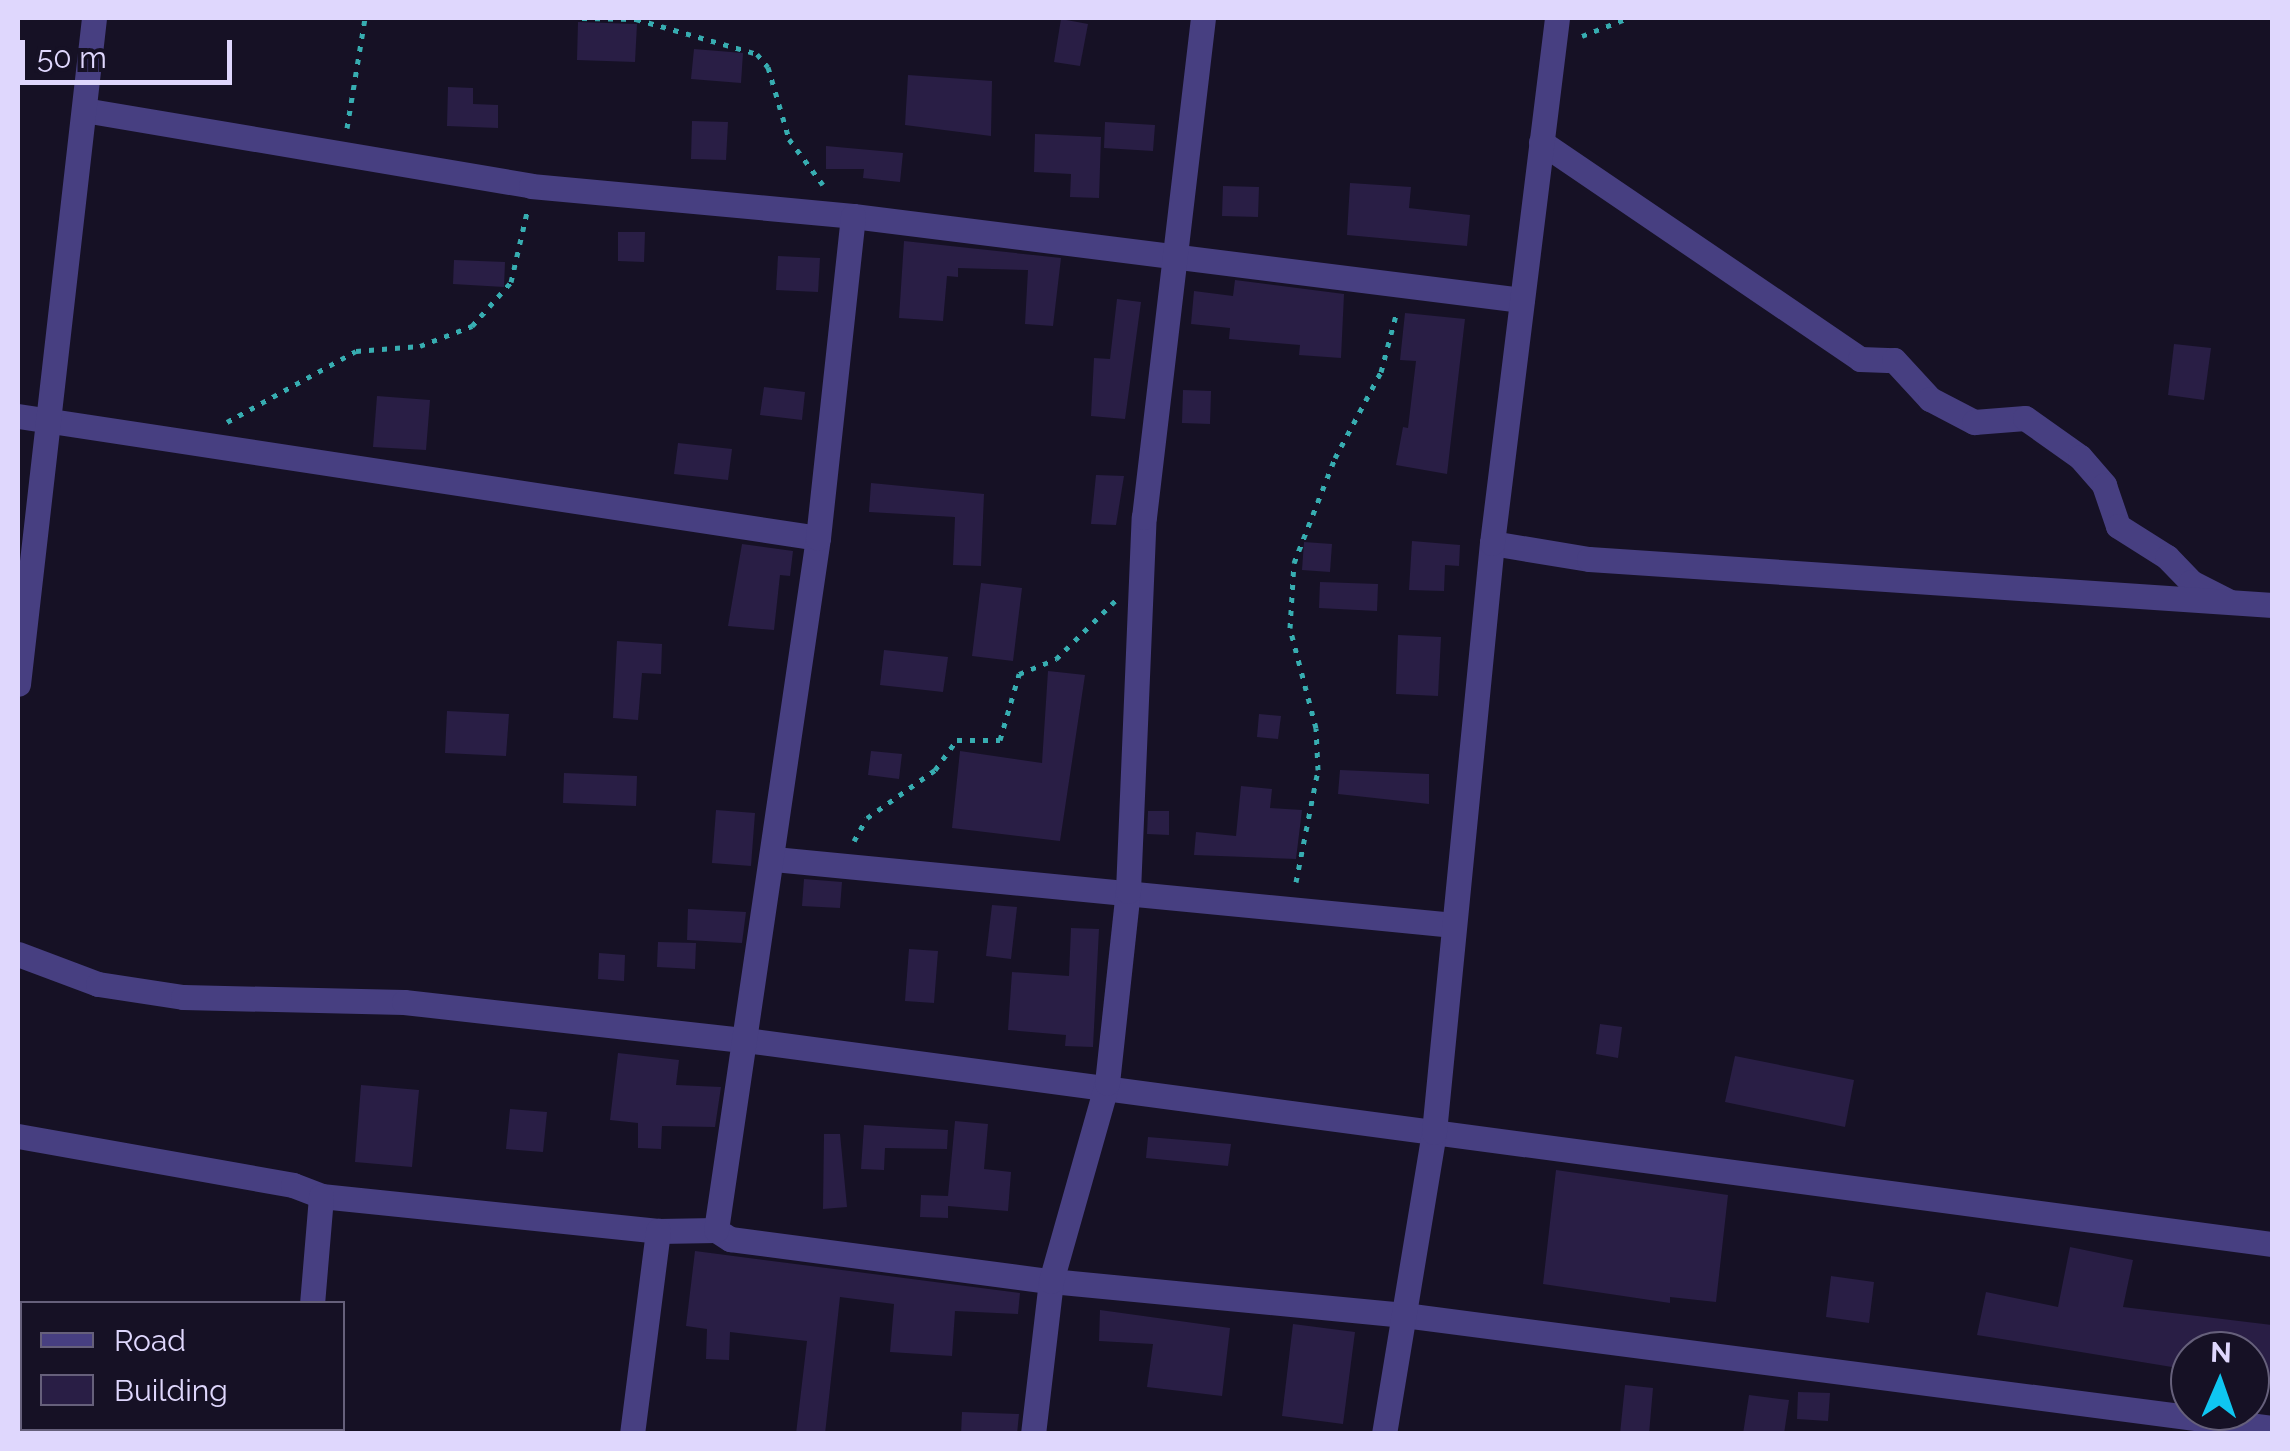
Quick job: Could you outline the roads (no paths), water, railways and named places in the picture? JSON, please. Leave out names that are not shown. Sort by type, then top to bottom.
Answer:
[{"type":"street","points":[[18,684],[94,18]]},
{"type":"street","points":[[1033,1434],[1051,1281],[1107,1084],[1128,892],[1144,516],[1203,18]]},
{"type":"street","points":[[1384,1434],[1434,1132],[1492,543],[1557,18]]},
{"type":"street","points":[[84,110],[531,186],[853,216],[1522,300]]},
{"type":"street","points":[[1541,142],[1860,359],[1894,360],[1930,399],[1974,422],[2025,418],[2080,457],[2104,484],[2118,526],[2168,558],[2191,582],[2228,601]]},
{"type":"street","points":[[716,1230],[774,859],[818,538],[853,216]]},
{"type":"street","points":[[18,416],[818,538]]},
{"type":"street","points":[[1492,543],[1590,559],[2272,605]]},
{"type":"street","points":[[774,859],[1289,904],[1454,924]]},
{"type":"street","points":[[18,954],[98,984],[183,997],[404,1002],[745,1040],[1107,1084],[1434,1132],[2272,1244]]},
{"type":"street","points":[[18,1136],[293,1185],[321,1196],[658,1231],[716,1230],[730,1238],[1051,1281],[1404,1315],[2272,1428]]},
{"type":"street","points":[[312,1301],[321,1196]]},
{"type":"street","points":[[632,1434],[658,1231]]}]
